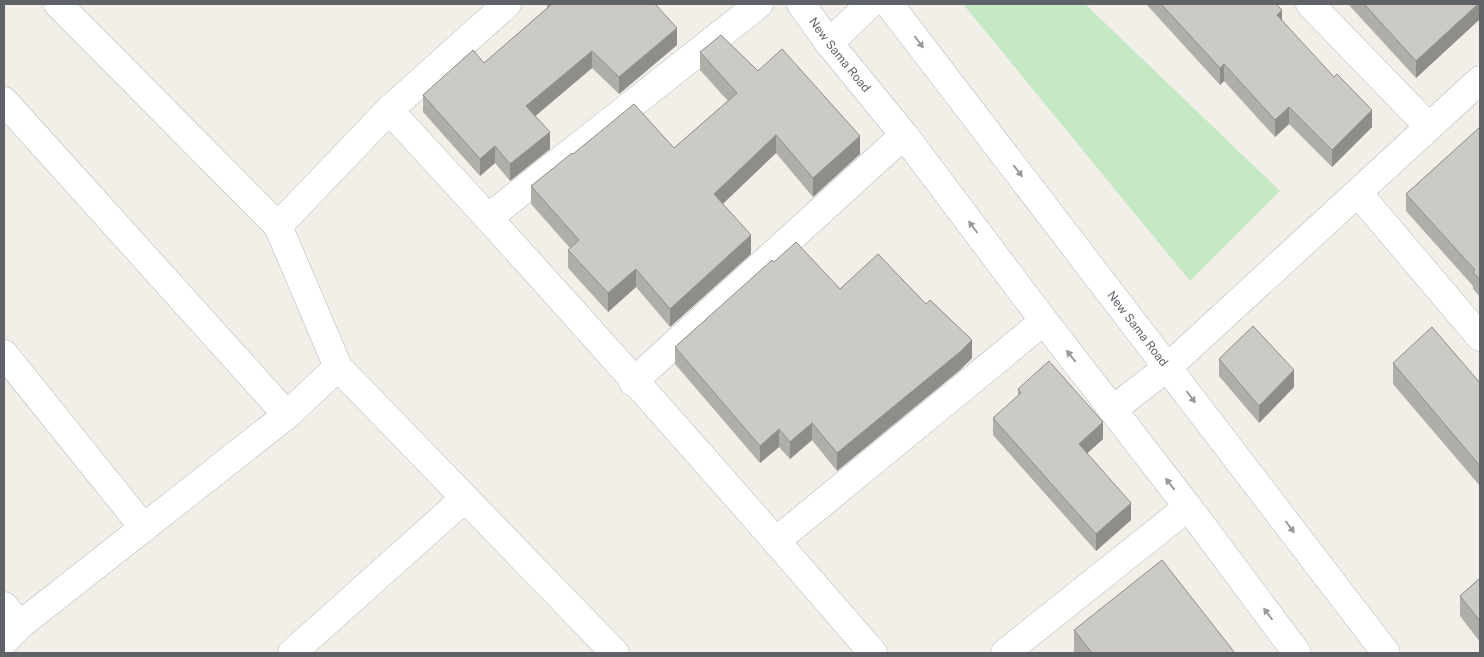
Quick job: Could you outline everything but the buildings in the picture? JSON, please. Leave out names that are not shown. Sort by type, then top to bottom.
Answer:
[{"type":"street","points":[[58,4],[278,226],[338,367],[615,653]]},
{"type":"street","points":[[278,226],[389,110],[507,4]]},
{"type":"street","points":[[488,218],[758,4]]},
{"type":"street","name":"New Sama Road","points":[[801,4],[904,135],[1112,410],[1188,506],[1297,653]]},
{"type":"street","points":[[829,42],[870,4]]},
{"type":"street","name":"New Sama Road","points":[[889,4],[1386,653]]},
{"type":"street","points":[[1310,4],[1429,127]]},
{"type":"street","points":[[1112,410],[1168,367],[1480,80]]},
{"type":"street","points":[[4,100],[286,415]]},
{"type":"street","points":[[389,110],[488,218],[874,653]]},
{"type":"street","points":[[633,382],[904,135]]},
{"type":"street","points":[[1358,193],[1480,337]]},
{"type":"street","points":[[776,541],[1044,321]]},
{"type":"street","points":[[4,354],[144,528]]},
{"type":"street","points":[[9,624],[144,528],[286,415],[338,367]]},
{"type":"street","points":[[292,653],[465,498]]},
{"type":"street","points":[[1006,653],[1188,506]]},
{"type":"green space","points":[[963,4],[1085,4],[1280,191],[1190,281]]}]
